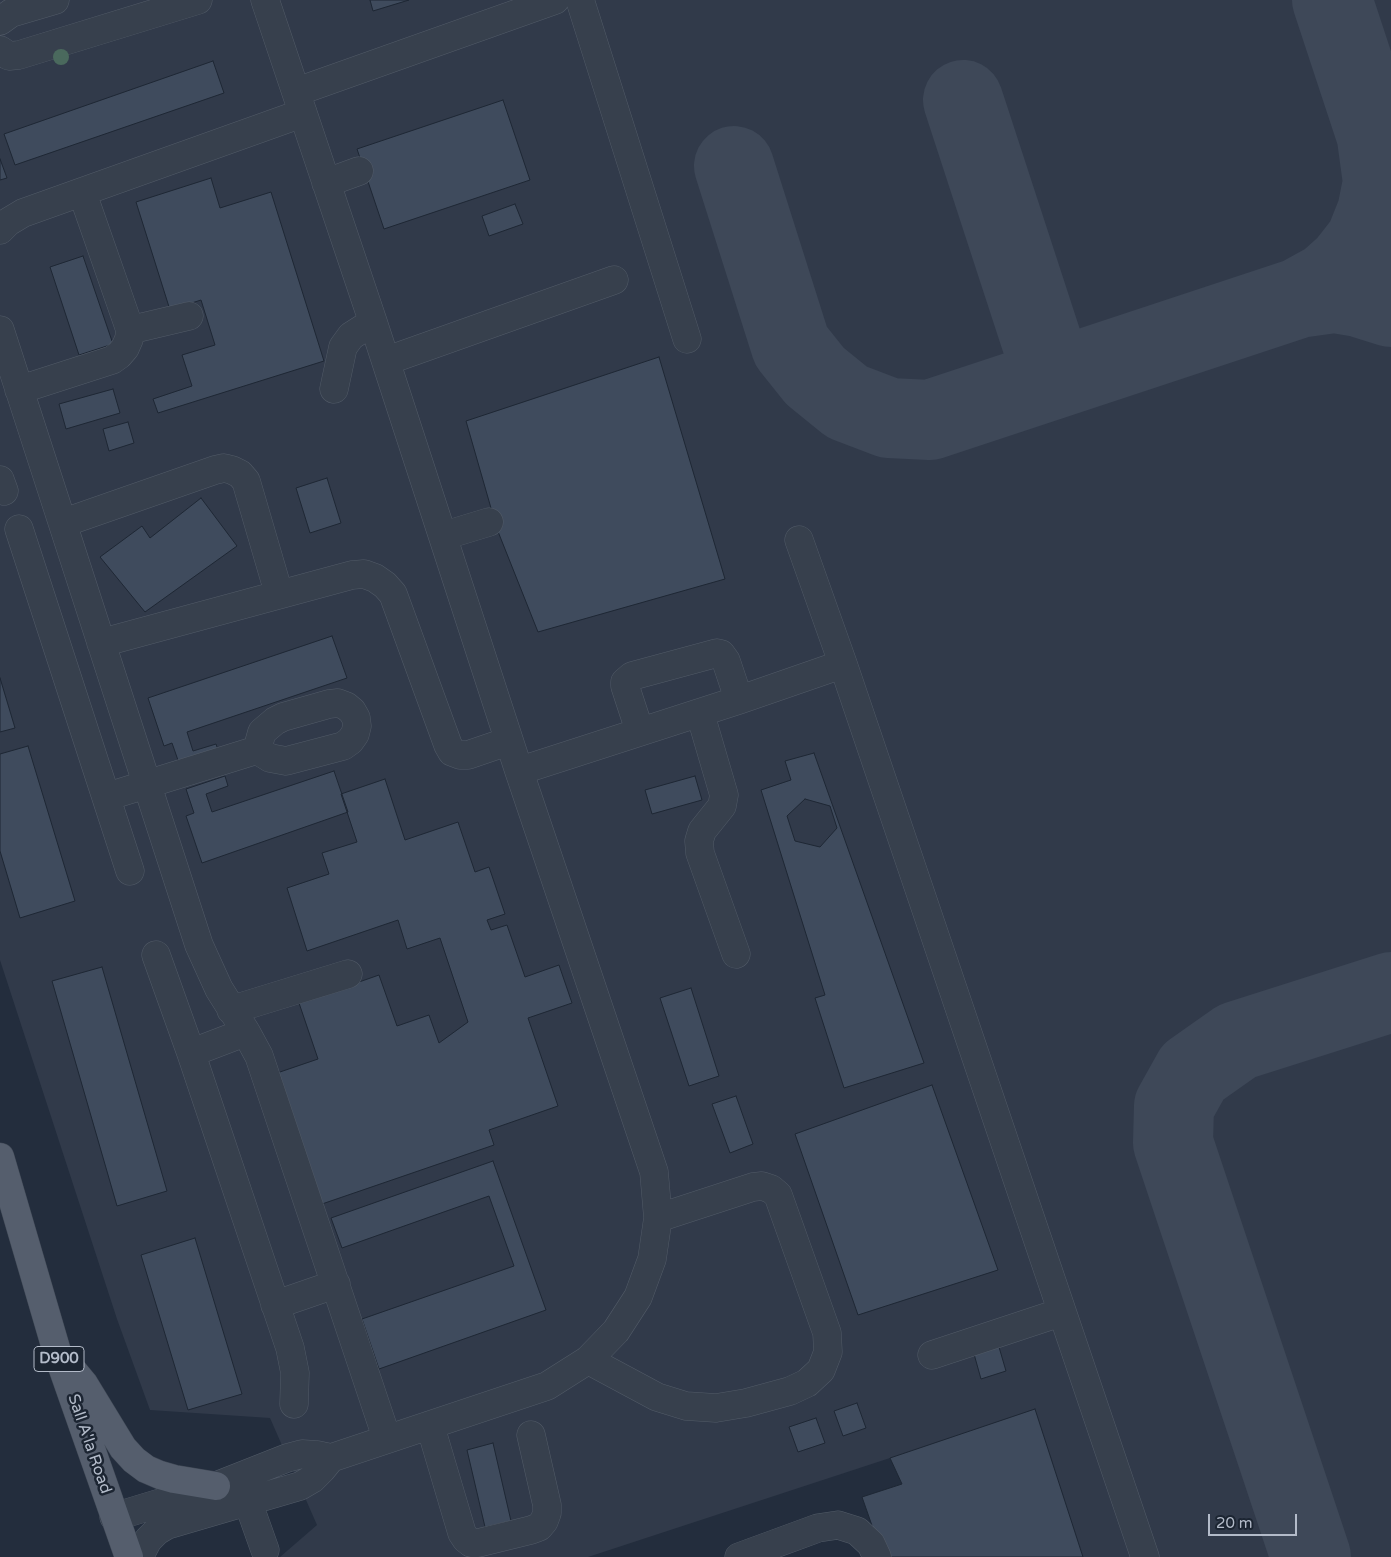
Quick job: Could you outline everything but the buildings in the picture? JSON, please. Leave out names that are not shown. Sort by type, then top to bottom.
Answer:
[{"type":"main road","name":"Sall A'la Road","points":[[0,1157],[57,1352],[114,1517],[130,1557]]},
{"type":"main road","points":[[57,1352],[84,1384],[124,1448],[134,1460],[146,1469],[174,1480],[216,1486]]},
{"type":"street","points":[[0,21],[11,13],[55,0]]},
{"type":"street","points":[[0,50],[9,56],[20,55],[154,6],[198,0]]},
{"type":"street","points":[[114,1517],[216,1486],[287,1458],[302,1454],[330,1458],[546,1386],[588,1360],[616,1331],[638,1297],[652,1258],[658,1218],[654,1172],[509,741],[386,361],[265,0]]},
{"type":"street","points":[[0,230],[8,222],[23,213],[82,192],[299,102],[555,0]]},
{"type":"street","points":[[580,0],[687,338]]},
{"type":"street","points":[[326,182],[359,171]]},
{"type":"street","points":[[19,390],[112,360],[125,348],[129,340],[130,330],[82,192]]},
{"type":"street","points":[[386,361],[614,280]]},
{"type":"street","points":[[130,330],[189,316]]},
{"type":"street","points":[[334,389],[343,347],[350,336],[373,322]]},
{"type":"street","points":[[0,330],[199,945],[219,990],[259,1056],[387,1439]]},
{"type":"street","points":[[62,523],[215,470],[224,468],[232,470],[240,474],[246,481],[279,594]]},
{"type":"street","points":[[443,536],[489,522]]},
{"type":"street","points":[[19,529],[130,870]]},
{"type":"street","points":[[799,540],[843,664],[1145,1557]]},
{"type":"street","points":[[101,643],[279,594],[352,575],[364,574],[375,578],[389,589],[398,604],[452,752],[460,755],[468,754],[509,741]]},
{"type":"street","points":[[46,612],[87,599]]},
{"type":"street","points":[[640,732],[625,686],[628,678],[632,676],[717,653],[721,654],[726,662],[739,700]]},
{"type":"street","points":[[519,771],[700,713],[843,664]]},
{"type":"street","points":[[700,713],[724,795],[722,806],[702,831],[699,842],[700,853],[736,954]]},
{"type":"street","points":[[106,797],[257,750]]},
{"type":"street","points":[[156,955],[191,1053],[293,1361],[295,1380],[294,1404]]},
{"type":"street","points":[[231,1010],[348,974]]},
{"type":"street","points":[[191,1053],[246,1032]]},
{"type":"street","points":[[588,1360],[657,1397],[686,1406],[716,1408],[746,1403],[790,1391],[807,1384],[821,1370],[828,1352],[827,1332],[778,1195],[771,1189],[762,1186],[752,1187],[658,1218]]},
{"type":"street","points":[[275,1305],[336,1284]]},
{"type":"street","points":[[932,1355],[1062,1312]]},
{"type":"street","points":[[430,1424],[462,1533],[471,1543],[531,1530],[539,1527],[544,1521],[547,1505],[530,1435]]},
{"type":"street","points":[[139,1557],[148,1540],[156,1531],[167,1525],[300,1486],[312,1479],[330,1458]]},
{"type":"street","points":[[248,1502],[265,1550]]},
{"type":"street","points":[[752,1555],[818,1528],[838,1525],[856,1531],[871,1544],[877,1557]]},
{"type":"shaded area","points":[[0,0],[1391,0],[1391,1557],[883,1557],[862,1497],[902,1484],[890,1458],[588,1557],[280,1557],[317,1525],[270,1418],[150,1410],[117,1319],[0,960]]},
{"type":"taxiway","points":[[1332,0],[1391,179]]},
{"type":"taxiway","points":[[963,100],[1054,379]]},
{"type":"taxiway","points":[[734,166],[791,346],[815,376],[847,402],[889,418],[930,420],[1299,298],[1328,282],[1347,265],[1365,242],[1377,212],[1383,182],[1377,138]]},
{"type":"taxiway","points":[[1299,298],[1335,293],[1359,297],[1391,307]]},
{"type":"taxiway","points":[[1311,1557],[1173,1143],[1174,1106],[1193,1072],[1237,1041],[1391,992]]}]
